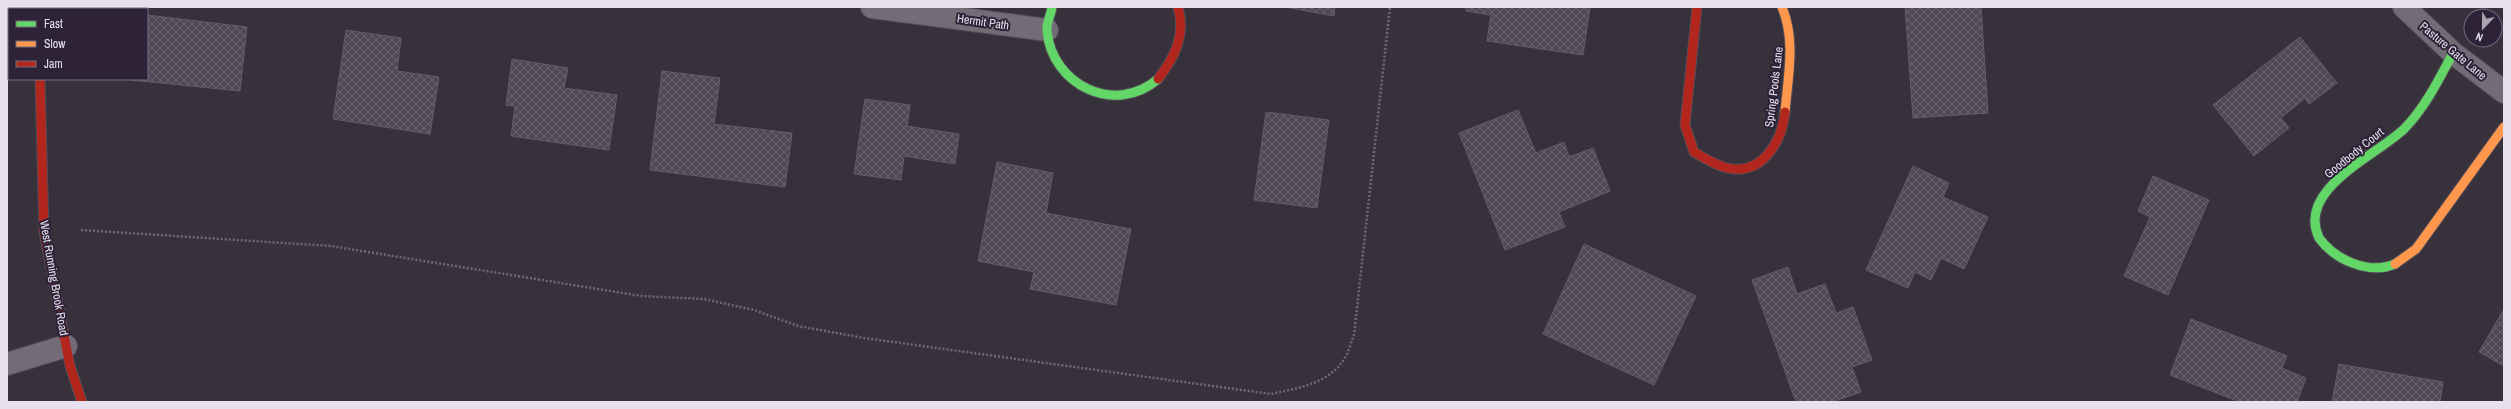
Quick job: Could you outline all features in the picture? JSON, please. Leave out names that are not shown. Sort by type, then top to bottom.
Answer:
[{"type":"street","name":"Hermit Path","points":[[872,7],[1047,30]]},
{"type":"street","points":[[1052,7],[1047,30],[1056,63],[1073,83],[1100,95],[1132,94],[1154,85],[1174,63],[1182,30],[1178,7]]},
{"type":"street","name":"Spring Pools Lane","points":[[1697,7],[1685,125],[1694,152],[1714,163],[1734,170],[1752,165],[1769,156],[1778,142],[1783,126],[1792,38],[1788,18],[1782,7]]},
{"type":"street","name":"Pasture Gate Lane","points":[[2404,7],[2453,53],[2504,92]]},
{"type":"street","name":"Goodbody Court","points":[[2453,53],[2423,108],[2402,131],[2347,171],[2322,196],[2314,220],[2318,238],[2336,255],[2361,266],[2382,270],[2402,262],[2416,249],[2504,127]]},
{"type":"street","name":"West Running Brook Road","points":[[40,80],[44,232],[66,346],[82,402]]},
{"type":"street","points":[[7,364],[66,346]]},
{"type":"path","points":[[81,230],[331,246],[641,296],[704,299],[754,310],[798,326],[864,338],[1271,394],[1307,386],[1327,377],[1344,359],[1354,335],[1390,7]]},
{"type":"building","points":[[1285,7],[1335,7],[1334,16]]},
{"type":"building","points":[[1466,7],[1590,7],[1583,55],[1487,41],[1491,15],[1466,11]]},
{"type":"building","points":[[1905,7],[1981,7],[1988,113],[1913,118]]},
{"type":"building","points":[[148,15],[247,27],[240,91],[131,80],[148,80]]},
{"type":"building","points":[[346,30],[401,38],[397,71],[439,77],[430,134],[333,119]]},
{"type":"building","points":[[2300,37],[2337,83],[2309,104],[2305,98],[2281,118],[2289,128],[2254,156],[2213,105]]},
{"type":"building","points":[[512,59],[568,68],[564,88],[617,95],[609,150],[511,136],[515,106],[506,105]]},
{"type":"building","points":[[662,71],[720,78],[714,124],[792,133],[785,187],[650,170]]},
{"type":"building","points":[[865,99],[910,105],[907,126],[959,134],[955,164],[904,156],[901,180],[854,174]]},
{"type":"building","points":[[1518,110],[1536,153],[1564,142],[1569,157],[1593,148],[1610,191],[1559,212],[1565,227],[1505,250],[1459,133]]},
{"type":"building","points":[[1266,112],[1329,120],[1317,208],[1254,200]]},
{"type":"building","points":[[997,162],[1053,173],[1046,213],[1131,229],[1116,305],[1030,289],[1034,272],[978,261]]},
{"type":"building","points":[[1913,166],[1949,183],[1943,197],[1988,217],[1964,269],[1941,258],[1931,280],[1915,272],[1908,288],[1866,270]]},
{"type":"building","points":[[2153,176],[2209,200],[2168,295],[2124,276],[2150,217],[2138,211]]},
{"type":"building","points":[[1584,244],[1696,296],[1654,385],[1543,334]]},
{"type":"building","points":[[1788,267],[1797,294],[1825,284],[1836,313],[1853,307],[1872,360],[1852,367],[1861,392],[1832,402],[1796,402],[1752,280]]},
{"type":"building","points":[[2504,309],[2504,366],[2479,352]]},
{"type":"building","points":[[2191,319],[2287,356],[2282,368],[2306,378],[2297,402],[2240,402],[2170,375]]},
{"type":"building","points":[[2339,364],[2443,382],[2440,402],[2332,402]]},
{"type":"traffic: fast","points":[[1052,7],[1047,28],[1051,50],[1060,66],[1073,80],[1088,89],[1105,94],[1123,95],[1141,90],[1158,79]]},
{"type":"traffic: fast","points":[[2395,264],[2374,268],[2353,263],[2334,253],[2319,238],[2315,220],[2319,204],[2328,189],[2342,175],[2404,129],[2412,121],[2431,93],[2453,53]]},
{"type":"traffic: slow","points":[[1782,7],[1789,33],[1790,46],[1785,112]]},
{"type":"traffic: slow","points":[[2395,264],[2416,249],[2504,127]]},
{"type":"traffic: jam","points":[[1158,79],[1174,54],[1180,36],[1181,27],[1178,7]]},
{"type":"traffic: jam","points":[[1697,7],[1685,125],[1694,152],[1723,167],[1739,169],[1750,167],[1760,162],[1775,145],[1780,135],[1785,112]]},
{"type":"traffic: jam","points":[[40,80],[44,232],[70,366],[82,402]]}]
